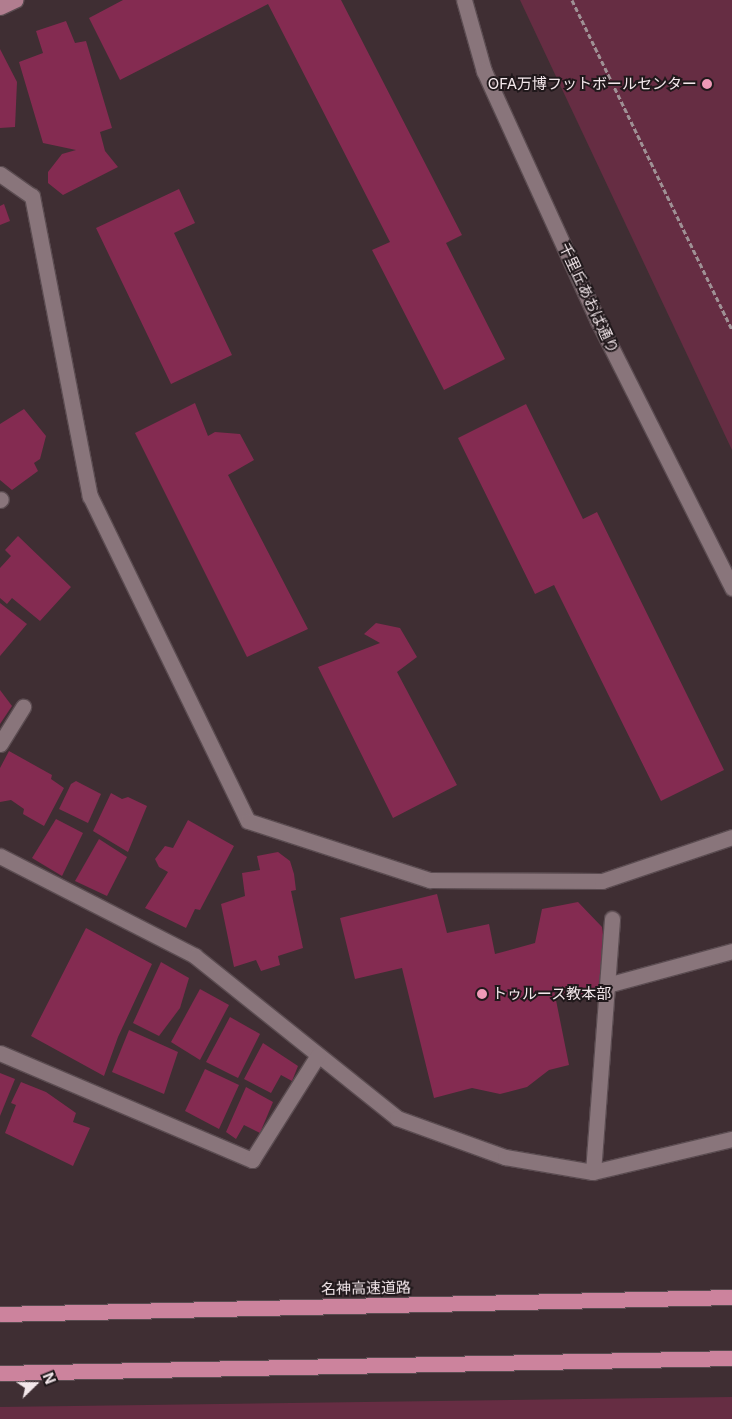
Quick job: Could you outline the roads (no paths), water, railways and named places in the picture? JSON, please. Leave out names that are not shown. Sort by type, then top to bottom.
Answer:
[{"type":"highway","name":"名神高速道路","points":[[0,1314],[732,1297]]},
{"type":"highway","points":[[0,1373],[732,1358]]},
{"type":"main road","points":[[0,7],[15,0]]},
{"type":"street","name":"千里丘あおば通り","points":[[464,0],[484,71],[586,294],[732,588]]},
{"type":"street","points":[[0,174],[32,196],[90,496],[248,821],[430,880],[602,881],[732,837]]},
{"type":"street","points":[[0,744],[22,707]]},
{"type":"street","points":[[0,856],[195,956],[397,1118],[505,1157],[593,1172],[732,1139]]},
{"type":"street","points":[[593,1172],[612,919]]},
{"type":"street","points":[[607,985],[732,951]]},
{"type":"street","points":[[0,1053],[252,1160],[318,1055]]},
{"type":"place","name":"OFA万博フットボールセンター","points":[[707,84]]},
{"type":"place","name":"トゥルース教本部","points":[[482,994]]}]
